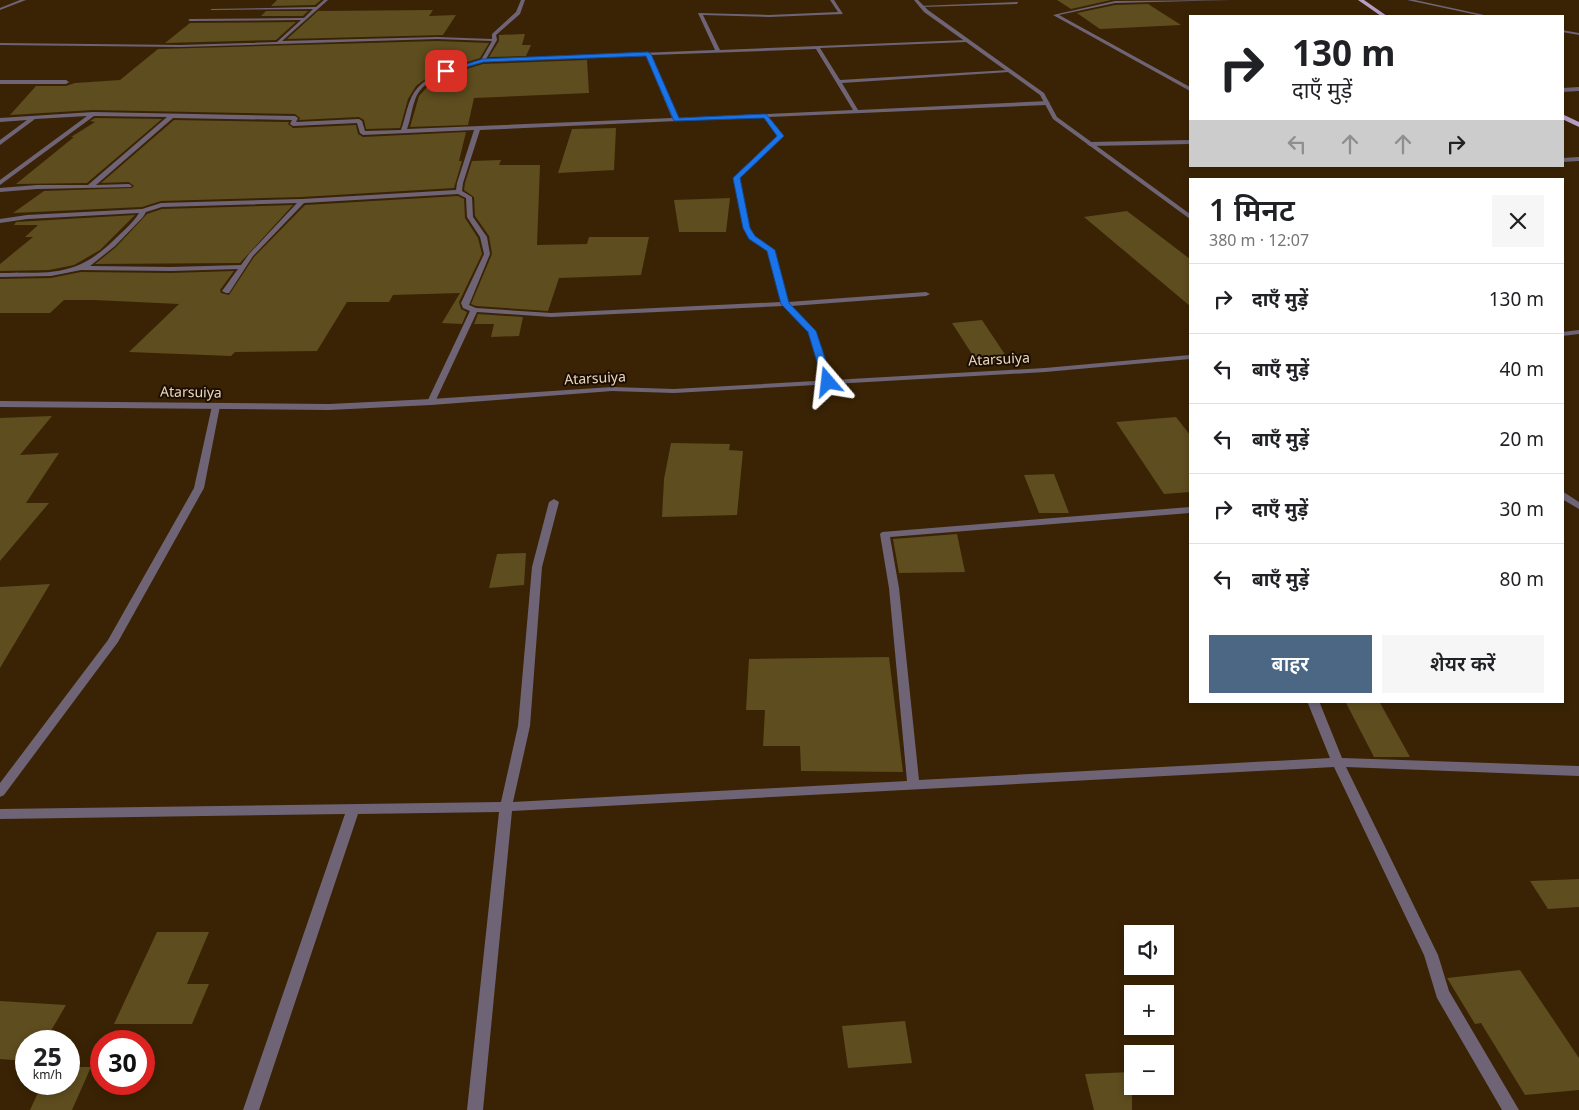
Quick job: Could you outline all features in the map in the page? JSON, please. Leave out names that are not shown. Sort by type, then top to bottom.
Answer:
[{"type":"main road","points":[[1361,0],[1383,15]]},
{"type":"main road","points":[[1564,117],[1579,125]]},
{"type":"street","points":[[0,9],[24,0]]},
{"type":"street","points":[[278,43],[326,0]]},
{"type":"street","points":[[483,61],[495,40],[494,35],[518,13],[523,0]]},
{"type":"street","points":[[718,51],[700,14],[770,16],[841,13],[832,0]]},
{"type":"street","points":[[916,0],[921,6],[966,40],[1042,94],[1055,118],[1189,216]]},
{"type":"street","points":[[1189,88],[1055,15],[1115,2],[1230,0]]},
{"type":"street","points":[[1409,0],[1481,15]]},
{"type":"street","points":[[921,6],[1018,3]]},
{"type":"street","points":[[212,9],[316,8]]},
{"type":"street","points":[[190,20],[303,19]]},
{"type":"street","points":[[1564,31],[1579,34]]},
{"type":"street","points":[[0,44],[180,46],[437,38],[495,40]]},
{"type":"street","points":[[403,132],[415,94],[425,85],[446,71],[483,61],[966,40]]},
{"type":"street","points":[[817,47],[856,112]]},
{"type":"street","points":[[648,54],[676,120]]},
{"type":"street","points":[[838,82],[1009,71]]},
{"type":"street","points":[[0,82],[66,82]]},
{"type":"street","points":[[1564,90],[1579,89]]},
{"type":"street","points":[[0,120],[93,114],[295,118],[293,124],[359,121],[364,133],[1047,103]]},
{"type":"street","points":[[0,183],[93,114]]},
{"type":"street","points":[[89,187],[172,116]]},
{"type":"street","points":[[766,116],[781,136],[736,178],[746,228],[752,238],[771,250],[785,304],[812,331],[828,382]]},
{"type":"street","points":[[0,143],[33,118]]},
{"type":"street","points":[[459,192],[460,183],[477,129]]},
{"type":"street","points":[[1090,144],[1189,142]]},
{"type":"street","points":[[1564,160],[1579,159]]},
{"type":"street","points":[[0,190],[37,187],[129,186]]},
{"type":"street","points":[[0,221],[27,217],[143,210],[161,204],[302,201],[459,192],[469,197],[469,216],[481,231],[486,246],[487,254],[465,304],[474,310],[551,315],[785,304],[926,294]]},
{"type":"street","points":[[226,291],[251,255],[302,201]]},
{"type":"street","points":[[81,268],[106,251],[141,216],[143,210]]},
{"type":"street","points":[[0,275],[57,274],[81,268],[171,269],[243,267]]},
{"type":"street","points":[[431,402],[474,310]]},
{"type":"street","points":[[1564,334],[1579,332]]},
{"type":"street","name":"Atarsuiya","points":[[0,404],[329,407],[612,389],[674,391],[1045,370],[1189,358]]},
{"type":"street","points":[[0,792],[113,642],[199,488],[216,406]]},
{"type":"street","points":[[1564,495],[1579,506]]},
{"type":"street","points":[[475,1110],[506,806],[524,726],[537,567],[554,502]]},
{"type":"street","points":[[913,783],[894,588],[886,534],[1189,510]]},
{"type":"street","points":[[1314,703],[1338,762],[1431,955],[1442,994],[1511,1110]]},
{"type":"street","points":[[0,814],[506,806],[1338,762],[1579,771]]},
{"type":"street","points":[[251,1110],[353,809]]},
{"type":"building","points":[[277,0],[321,0],[315,5],[271,6]]},
{"type":"building","points":[[1057,0],[1111,0],[1071,9]]},
{"type":"building","points":[[1148,4],[1181,25],[1100,29],[1077,13],[1115,5]]},
{"type":"building","points":[[433,10],[429,16],[456,15],[443,35],[287,39],[318,11]]},
{"type":"building","points":[[266,11],[308,11],[303,16],[261,16]]},
{"type":"building","points":[[296,22],[276,40],[165,43],[190,23]]},
{"type":"building","points":[[525,34],[522,45],[531,45],[526,56],[489,57],[499,41],[499,35]]},
{"type":"building","points":[[437,41],[489,43],[480,58],[442,70],[416,86],[408,99],[400,128],[366,129],[364,120],[359,117],[299,120],[300,118],[295,114],[93,110],[10,115],[36,86],[66,86],[75,83],[120,80],[158,49]]},
{"type":"building","points":[[587,60],[589,93],[474,98],[468,125],[410,127],[419,96],[430,84],[447,75],[483,64]]},
{"type":"building","points":[[95,118],[162,119],[87,183],[16,184],[74,137],[71,137],[95,122],[90,121]]},
{"type":"building","points":[[174,120],[289,122],[288,124],[293,128],[356,125],[358,134],[363,137],[466,132],[459,161],[462,161],[454,188],[302,197],[161,201],[142,207],[13,213],[44,191],[132,188],[134,186],[129,182],[101,183]]},
{"type":"building","points":[[616,128],[614,170],[558,173],[572,129]]},
{"type":"building","points":[[501,160],[499,165],[540,165],[537,245],[587,244],[589,237],[649,237],[641,275],[559,278],[548,311],[476,306],[471,304],[492,254],[489,236],[475,216],[474,197],[464,190],[465,183],[472,161]]},
{"type":"building","points":[[458,196],[464,199],[465,218],[478,238],[482,254],[459,302],[461,309],[467,312],[462,324],[442,323],[460,293],[393,295],[389,302],[347,302],[317,351],[235,352],[231,356],[129,352],[179,304],[64,300],[50,313],[0,313],[0,279],[51,278],[81,272],[171,273],[234,271],[220,290],[221,293],[229,295],[254,257],[305,205]]},
{"type":"building","points":[[730,198],[726,232],[679,232],[674,200]]},
{"type":"building","points":[[293,205],[240,263],[95,264],[116,247],[147,214],[162,209]]},
{"type":"building","points":[[1127,211],[1189,258],[1189,305],[1084,217]]},
{"type":"building","points":[[135,215],[100,250],[74,265],[49,270],[0,271],[0,264],[33,237],[25,237],[38,225],[14,225],[16,222]]},
{"type":"building","points":[[478,314],[523,317],[519,336],[491,337],[494,324],[474,324]]},
{"type":"building","points":[[982,320],[1010,362],[979,365],[952,323]]},
{"type":"building","points":[[52,416],[20,455],[59,453],[26,503],[49,503],[0,561],[0,418]]},
{"type":"building","points":[[1176,417],[1189,434],[1189,492],[1164,494],[1116,422]]},
{"type":"building","points":[[671,443],[730,444],[729,450],[743,451],[737,515],[662,517],[664,479]]},
{"type":"building","points":[[1054,474],[1069,513],[1039,513],[1024,475]]},
{"type":"building","points":[[957,534],[965,572],[899,573],[893,539]]},
{"type":"building","points":[[526,553],[524,585],[489,588],[497,554]]},
{"type":"building","points":[[50,584],[0,668],[0,587]]},
{"type":"building","points":[[889,657],[903,772],[801,771],[800,746],[763,746],[765,710],[746,710],[749,659]]},
{"type":"building","points":[[1346,703],[1380,703],[1410,757],[1374,757]]},
{"type":"building","points":[[1579,879],[1579,907],[1548,909],[1530,881]]},
{"type":"building","points":[[157,932],[209,932],[187,984],[209,984],[192,1024],[114,1024]]},
{"type":"building","points":[[1520,970],[1579,1058],[1579,1090],[1525,1095],[1481,1023],[1475,1024],[1447,978]]},
{"type":"building","points":[[0,1001],[66,1005],[51,1030],[15,1030],[15,1060],[0,1059]]},
{"type":"building","points":[[905,1021],[912,1063],[848,1068],[842,1026]]},
{"type":"building","points":[[80,1067],[90,1067],[80,1092]]},
{"type":"building","points":[[1124,1072],[1124,1095],[1132,1095],[1132,1110],[1094,1110],[1085,1074]]},
{"type":"building","points":[[37,1095],[79,1095],[72,1110],[30,1110]]},
{"type":"route","points":[[446,71],[483,61],[648,54],[676,120],[766,116],[781,136],[736,178],[746,228],[752,238],[771,250],[785,304],[812,331],[828,382]]}]
